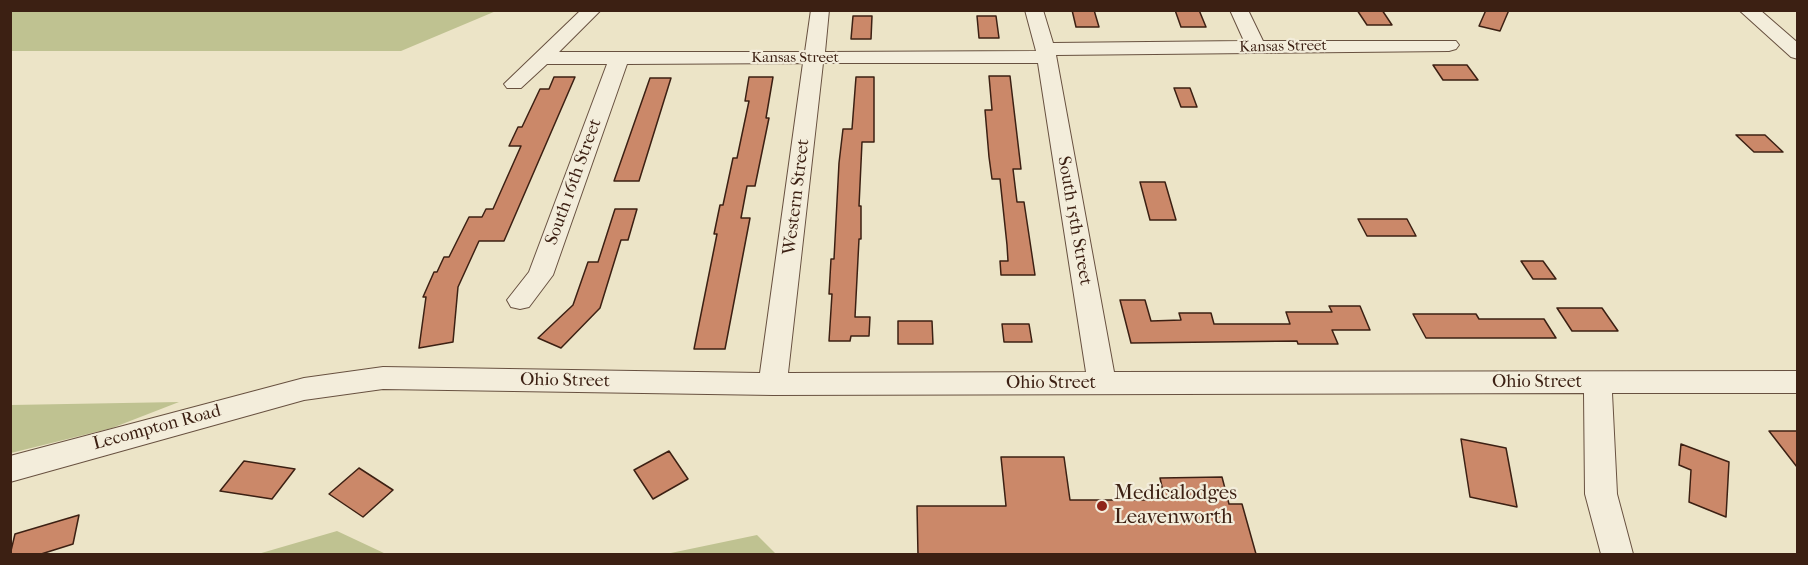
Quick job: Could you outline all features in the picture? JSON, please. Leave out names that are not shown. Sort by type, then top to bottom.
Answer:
[{"type":"street","points":[[514,84],[592,10]]},
{"type":"street","name":"Western Street","points":[[773,384],[820,10]]},
{"type":"street","name":"South 15th Street","points":[[1034,10],[1046,53],[1102,384]]},
{"type":"street","points":[[1239,10],[1256,47]]},
{"type":"street","points":[[1748,10],[1797,53]]},
{"type":"street","name":"Kansas Street","points":[[543,58],[813,58],[1256,47],[1449,45]]},
{"type":"street","name":"South 16th Street","points":[[520,300],[540,275],[620,58]]},
{"type":"street","name":"Ohio Street","points":[[304,388],[383,378],[773,384],[1797,382]]},
{"type":"street","points":[[1598,383],[1601,494],[1617,555]]},
{"type":"street","name":"Lecompton Road","points":[[10,469],[304,388]]},
{"type":"green space","points":[[10,11],[496,11],[401,51],[11,51]]},
{"type":"green space","points":[[179,402],[112,428],[11,453],[11,405]]},
{"type":"green space","points":[[337,531],[386,554],[258,554]]},
{"type":"green space","points":[[757,535],[776,554],[666,554]]},
{"type":"building","points":[[1072,10],[1094,10],[1099,27],[1076,27]]},
{"type":"building","points":[[1175,10],[1199,10],[1206,27],[1181,27]]},
{"type":"building","points":[[1357,10],[1382,10],[1392,25],[1367,25]]},
{"type":"building","points":[[1486,10],[1509,10],[1500,31],[1479,26]]},
{"type":"building","points":[[853,16],[872,16],[871,39],[851,39]]},
{"type":"building","points":[[977,16],[996,16],[999,38],[979,38]]},
{"type":"building","points":[[1433,65],[1467,65],[1478,80],[1443,80]]},
{"type":"building","points":[[989,76],[1010,76],[1021,169],[1013,169],[1017,202],[1024,202],[1035,275],[1001,275],[1000,261],[1008,261],[1000,179],[992,179],[989,157],[985,110],[992,110]]},
{"type":"building","points":[[554,77],[575,77],[504,241],[479,241],[458,287],[453,342],[419,348],[426,297],[423,297],[434,272],[437,272],[444,257],[449,257],[469,217],[482,217],[486,209],[493,209],[521,146],[509,146],[518,127],[522,127],[540,89],[549,89]]},
{"type":"building","points":[[749,77],[773,77],[766,118],[769,118],[755,186],[747,186],[741,218],[750,218],[725,349],[694,349],[717,234],[714,234],[720,205],[723,205],[733,158],[737,158],[749,101],[745,101]]},
{"type":"building","points":[[856,77],[874,77],[874,142],[862,142],[859,206],[861,206],[861,239],[859,239],[855,317],[870,317],[869,336],[851,336],[850,341],[829,341],[832,294],[829,294],[831,259],[834,259],[839,163],[843,129],[852,129]]},
{"type":"building","points":[[650,78],[671,78],[639,181],[614,181]]},
{"type":"building","points":[[1174,88],[1190,88],[1197,107],[1181,107]]},
{"type":"building","points":[[1736,135],[1765,135],[1783,152],[1754,152]]},
{"type":"building","points":[[1140,182],[1165,182],[1176,220],[1150,220]]},
{"type":"building","points":[[615,209],[637,209],[628,240],[621,240],[600,308],[561,348],[538,338],[573,305],[588,262],[598,262]]},
{"type":"building","points":[[1358,219],[1407,219],[1416,236],[1367,236]]},
{"type":"building","points":[[1521,261],[1543,261],[1556,279],[1533,279]]},
{"type":"building","points":[[1120,300],[1145,300],[1151,321],[1181,320],[1179,313],[1211,313],[1214,324],[1290,324],[1286,312],[1332,312],[1329,306],[1360,306],[1370,330],[1332,330],[1338,344],[1298,344],[1297,341],[1131,343]]},
{"type":"building","points":[[1557,308],[1602,308],[1618,331],[1572,331]]},
{"type":"building","points":[[1413,314],[1476,314],[1479,319],[1544,319],[1556,338],[1426,338]]},
{"type":"building","points":[[898,321],[932,321],[933,344],[898,344]]},
{"type":"building","points":[[1002,324],[1029,324],[1032,342],[1004,342]]},
{"type":"building","points":[[1769,431],[1797,431],[1797,467]]},
{"type":"building","points":[[1461,439],[1506,448],[1517,507],[1470,497]]},
{"type":"building","points":[[1681,444],[1729,462],[1726,517],[1689,502],[1691,470],[1679,465]]},
{"type":"building","points":[[669,451],[688,479],[653,499],[634,470]]},
{"type":"building","name":"Medicalodges Leavenworth","points":[[1001,457],[1064,457],[1070,500],[1165,500],[1160,478],[1222,477],[1229,504],[1242,504],[1256,554],[918,555],[917,506],[1006,506]]},
{"type":"building","points":[[244,461],[295,469],[272,499],[220,491]]},
{"type":"building","points":[[359,468],[393,490],[363,517],[329,494]]},
{"type":"building","points":[[79,515],[73,544],[38,555],[10,555],[15,534]]},
{"type":"place","name":"Medicalodges Leavenworth","points":[[1102,506]]}]
